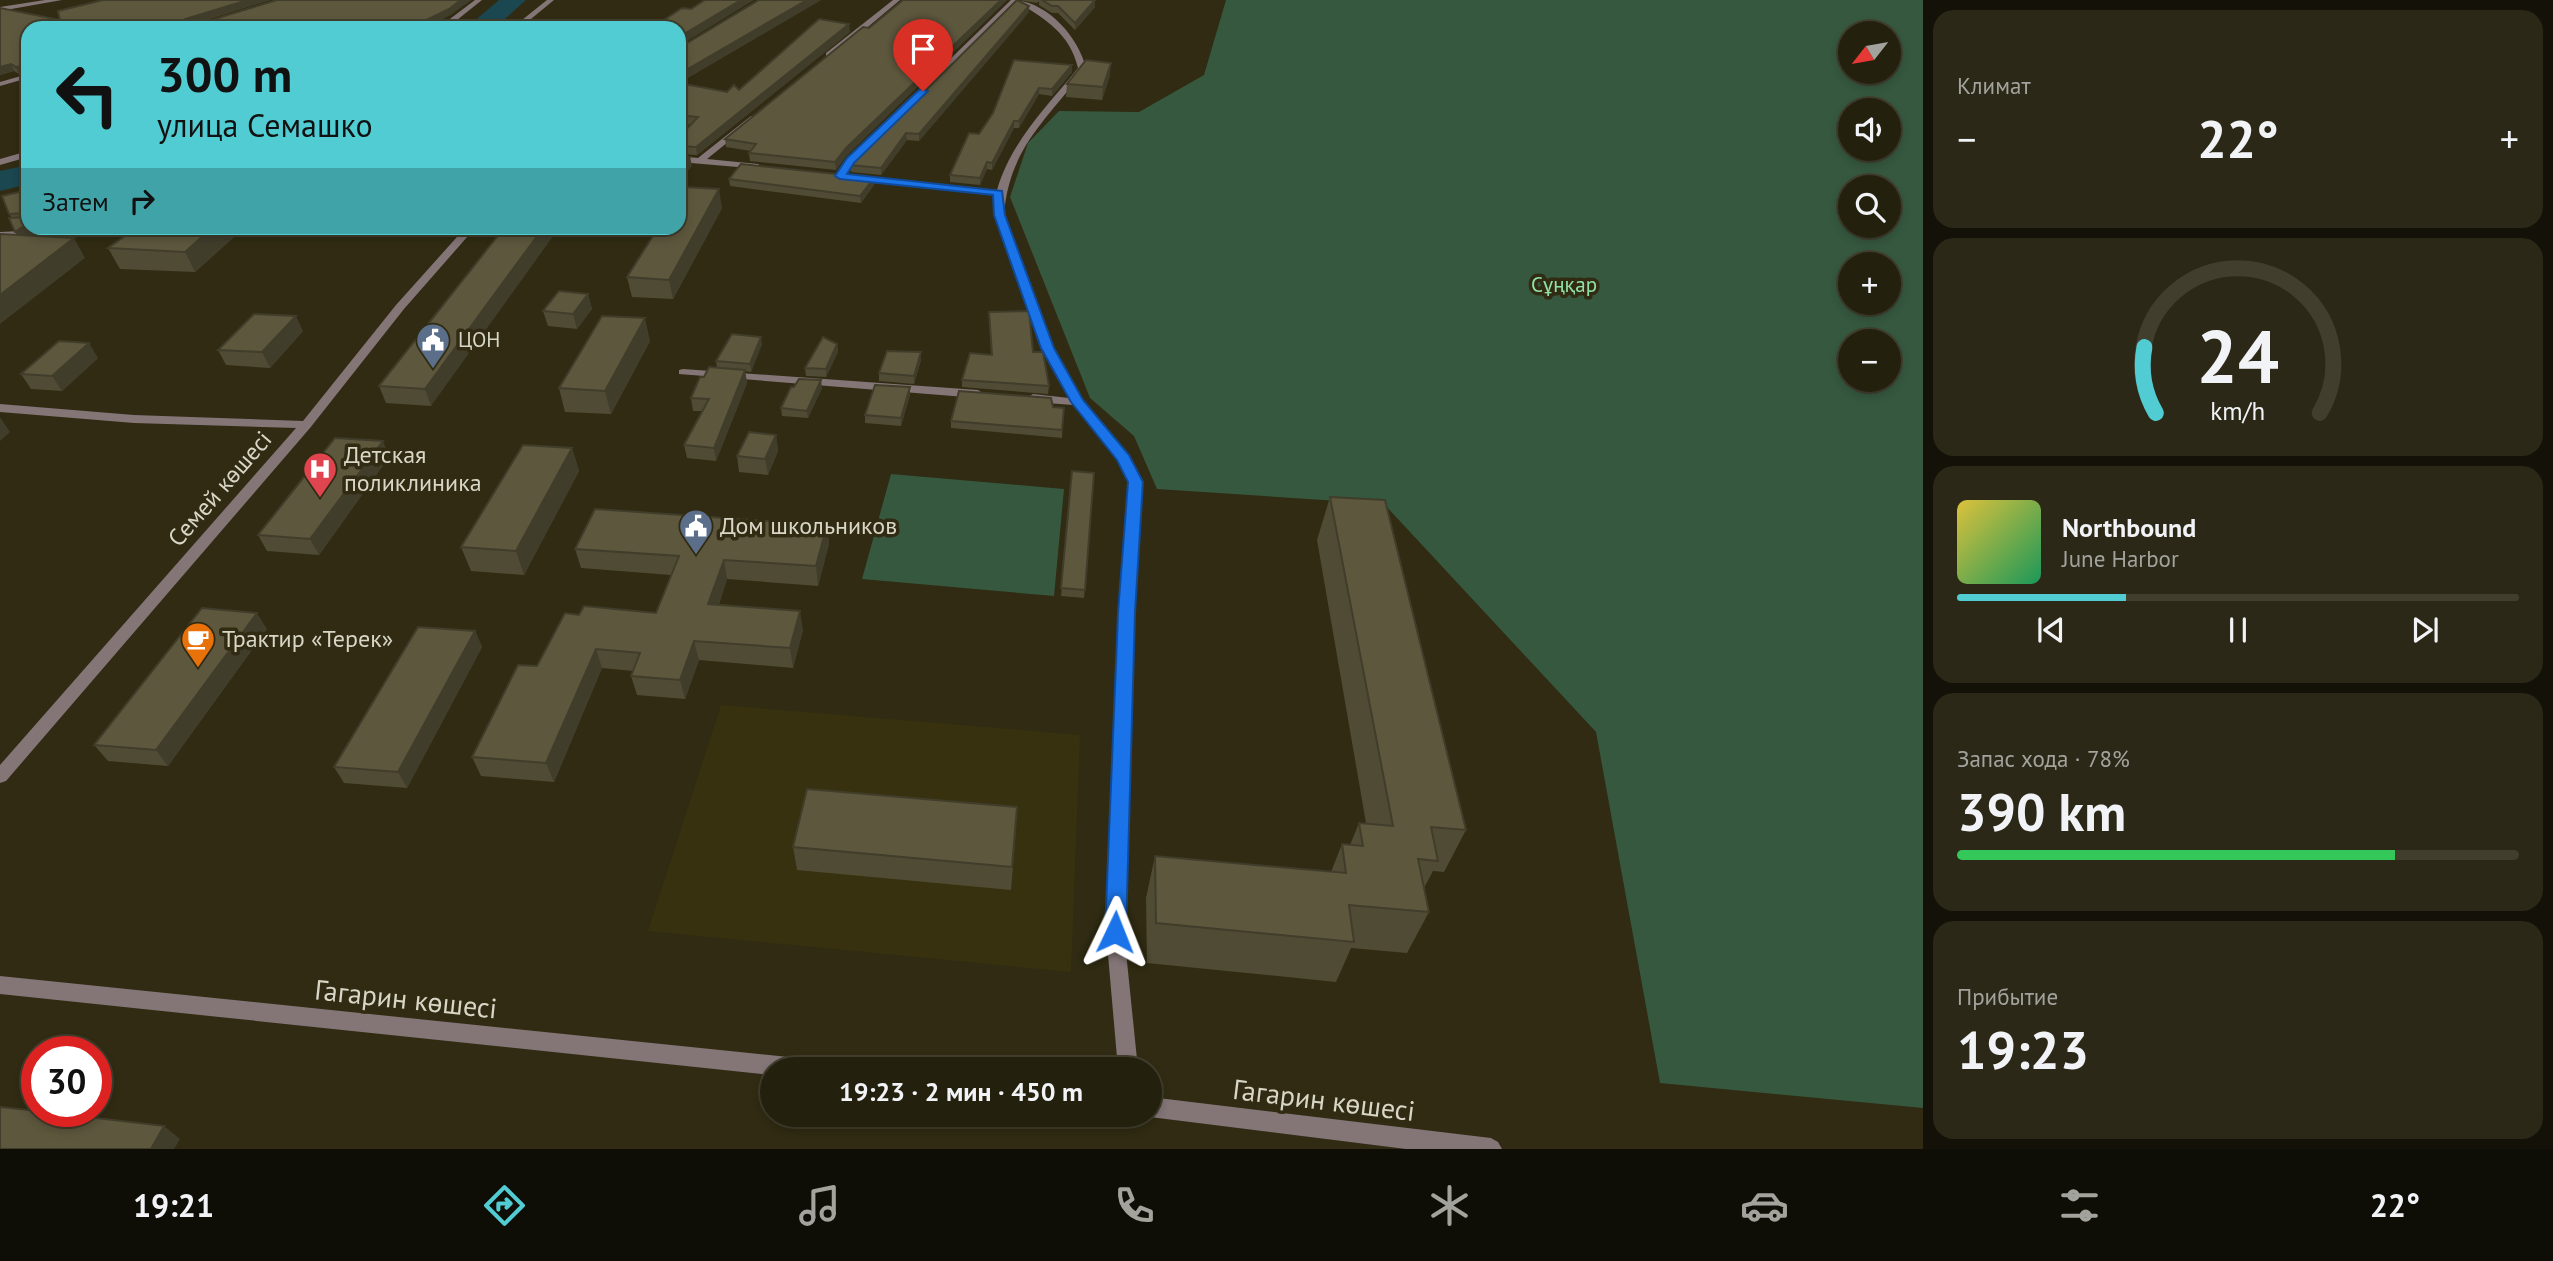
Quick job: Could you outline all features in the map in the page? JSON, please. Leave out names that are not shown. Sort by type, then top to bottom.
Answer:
[{"type":"street","points":[[0,9],[59,0]]},
{"type":"street","points":[[451,21],[479,0]]},
{"type":"street","points":[[525,21],[551,0]]},
{"type":"street","points":[[825,59],[897,0]]},
{"type":"street","points":[[840,176],[850,160],[1017,0],[1069,34],[1079,49],[1082,68],[1021,144],[999,193],[999,215],[1048,348],[1077,402],[1124,458],[1135,482],[1127,613],[1115,932],[1127,1057]]},
{"type":"street","points":[[0,84],[21,78]]},
{"type":"street","points":[[701,160],[759,112]]},
{"type":"street","points":[[0,162],[21,156]]},
{"type":"street","points":[[686,159],[763,168]]},
{"type":"street","points":[[827,175],[999,193]]},
{"type":"street","points":[[0,235],[21,234]]},
{"type":"street","name":"Семей көшесі","points":[[0,776],[306,425],[400,307],[464,235]]},
{"type":"street","points":[[684,372],[996,395]]},
{"type":"street","points":[[1023,397],[1077,402]]},
{"type":"street","points":[[0,408],[134,419],[306,425]]},
{"type":"street","name":"Гагарин көшесі","points":[[0,985],[760,1064]]},
{"type":"street","name":"Гагарин көшесі","points":[[1162,1108],[1490,1149]]},
{"type":"shaded area","points":[[721,705],[1080,735],[1071,972],[648,931]]},
{"type":"green space","name":"Сұңқар","points":[[1226,0],[1923,0],[1923,1108],[1660,1083],[1596,732],[1384,504],[1157,489],[1134,436],[1090,398],[1010,197],[1028,143],[1059,111],[1139,112],[1204,75]]},
{"type":"green space","points":[[891,474],[1064,489],[1054,596],[862,579]]},
{"type":"building","points":[[103,0],[248,0],[184,21],[21,21],[21,66],[11,64],[0,67],[0,8],[60,20],[58,11]]},
{"type":"building","points":[[277,0],[461,0],[424,21],[208,21]]},
{"type":"building","points":[[705,0],[741,0],[686,33],[686,21],[662,21],[682,8],[691,9]]},
{"type":"building","points":[[759,0],[807,0],[686,70],[686,44]]},
{"type":"building","points":[[903,0],[1001,0],[846,148],[835,162],[749,153],[756,144],[725,139],[863,27],[869,28]]},
{"type":"building","points":[[1017,0],[1029,6],[919,134],[906,133],[881,168],[850,165]]},
{"type":"building","points":[[1042,0],[1095,0],[1075,23],[1058,6],[1052,6]]},
{"type":"building","points":[[819,19],[849,24],[696,147],[686,146],[686,130],[698,117],[686,116],[686,84],[727,92],[734,85],[739,90]]},
{"type":"building","points":[[1014,60],[1072,65],[1052,89],[1039,88],[1019,121],[1014,121],[992,163],[987,162],[980,178],[950,175],[969,133],[979,134],[993,113]]},
{"type":"building","points":[[1086,60],[1111,63],[1103,87],[1067,84]]},
{"type":"building","points":[[741,164],[874,178],[860,196],[729,179]]},
{"type":"building","points":[[686,187],[719,189],[669,280],[627,277],[654,235],[686,235]]},
{"type":"building","points":[[21,192],[21,213],[9,214],[2,196]]},
{"type":"building","points":[[21,217],[21,228],[15,232],[9,218]]},
{"type":"building","points":[[0,234],[74,238],[0,295]]},
{"type":"building","points":[[126,235],[204,235],[185,252],[108,248]]},
{"type":"building","points":[[498,235],[538,235],[425,389],[379,386]]},
{"type":"building","points":[[559,291],[588,294],[573,314],[543,311]]},
{"type":"building","points":[[1029,311],[1033,352],[1043,352],[1049,386],[962,380],[970,353],[992,355],[989,312]]},
{"type":"building","points":[[254,314],[296,316],[262,352],[218,350]]},
{"type":"building","points":[[602,316],[645,318],[605,391],[559,388]]},
{"type":"building","points":[[732,334],[761,337],[750,364],[716,361]]},
{"type":"building","points":[[823,337],[837,344],[826,369],[805,368]]},
{"type":"building","points":[[59,341],[89,343],[52,376],[21,374]]},
{"type":"building","points":[[887,351],[921,352],[914,376],[879,373]]},
{"type":"building","points":[[709,367],[745,370],[714,448],[684,445],[709,399],[691,398],[700,377],[704,377]]},
{"type":"building","points":[[799,379],[821,380],[807,411],[781,408],[791,387],[794,387]]},
{"type":"building","points":[[875,385],[910,387],[901,418],[865,415]]},
{"type":"building","points":[[959,391],[1051,398],[1053,407],[1064,408],[1062,430],[951,421]]},
{"type":"building","points":[[749,432],[776,435],[765,459],[737,456]]},
{"type":"building","points":[[335,438],[383,441],[310,539],[258,535]]},
{"type":"building","points":[[523,445],[572,448],[516,551],[461,547]]},
{"type":"building","points":[[1072,471],[1094,473],[1085,590],[1061,588]]},
{"type":"building","points":[[1330,497],[1385,500],[1466,830],[1431,827],[1438,861],[1418,859],[1429,912],[1349,905],[1354,942],[1156,923],[1155,856],[1346,873],[1342,844],[1363,846],[1359,823],[1393,826]]},
{"type":"building","points":[[595,509],[827,525],[816,566],[724,560],[708,604],[800,611],[790,648],[694,641],[680,680],[631,676],[640,653],[596,649],[546,763],[472,757],[518,665],[537,666],[565,613],[579,615],[584,606],[656,613],[679,556],[575,549]]},
{"type":"building","points":[[202,608],[257,613],[156,750],[94,745]]},
{"type":"building","points":[[418,627],[475,631],[398,772],[334,767]]},
{"type":"building","points":[[807,789],[1017,807],[1012,867],[793,847]]},
{"type":"building","points":[[0,1107],[21,1109],[21,1127],[112,1127],[112,1120],[164,1126],[151,1149],[0,1149]]},
{"type":"waterway","points":[[488,21],[514,0]]},
{"type":"waterway","points":[[0,181],[21,176]]},
{"type":"place","name":"ЦОН","points":[[433,370]]},
{"type":"place","name":"Детская поликлиника","points":[[320,499]]},
{"type":"place","name":"Дом школьников","points":[[696,556]]},
{"type":"place","name":"Трактир «Терек»","points":[[198,669]]},
{"type":"route","points":[[923,91],[850,160],[840,176],[999,193],[999,215],[1048,348],[1077,402],[1124,458],[1135,482],[1127,613],[1115,932]]}]
